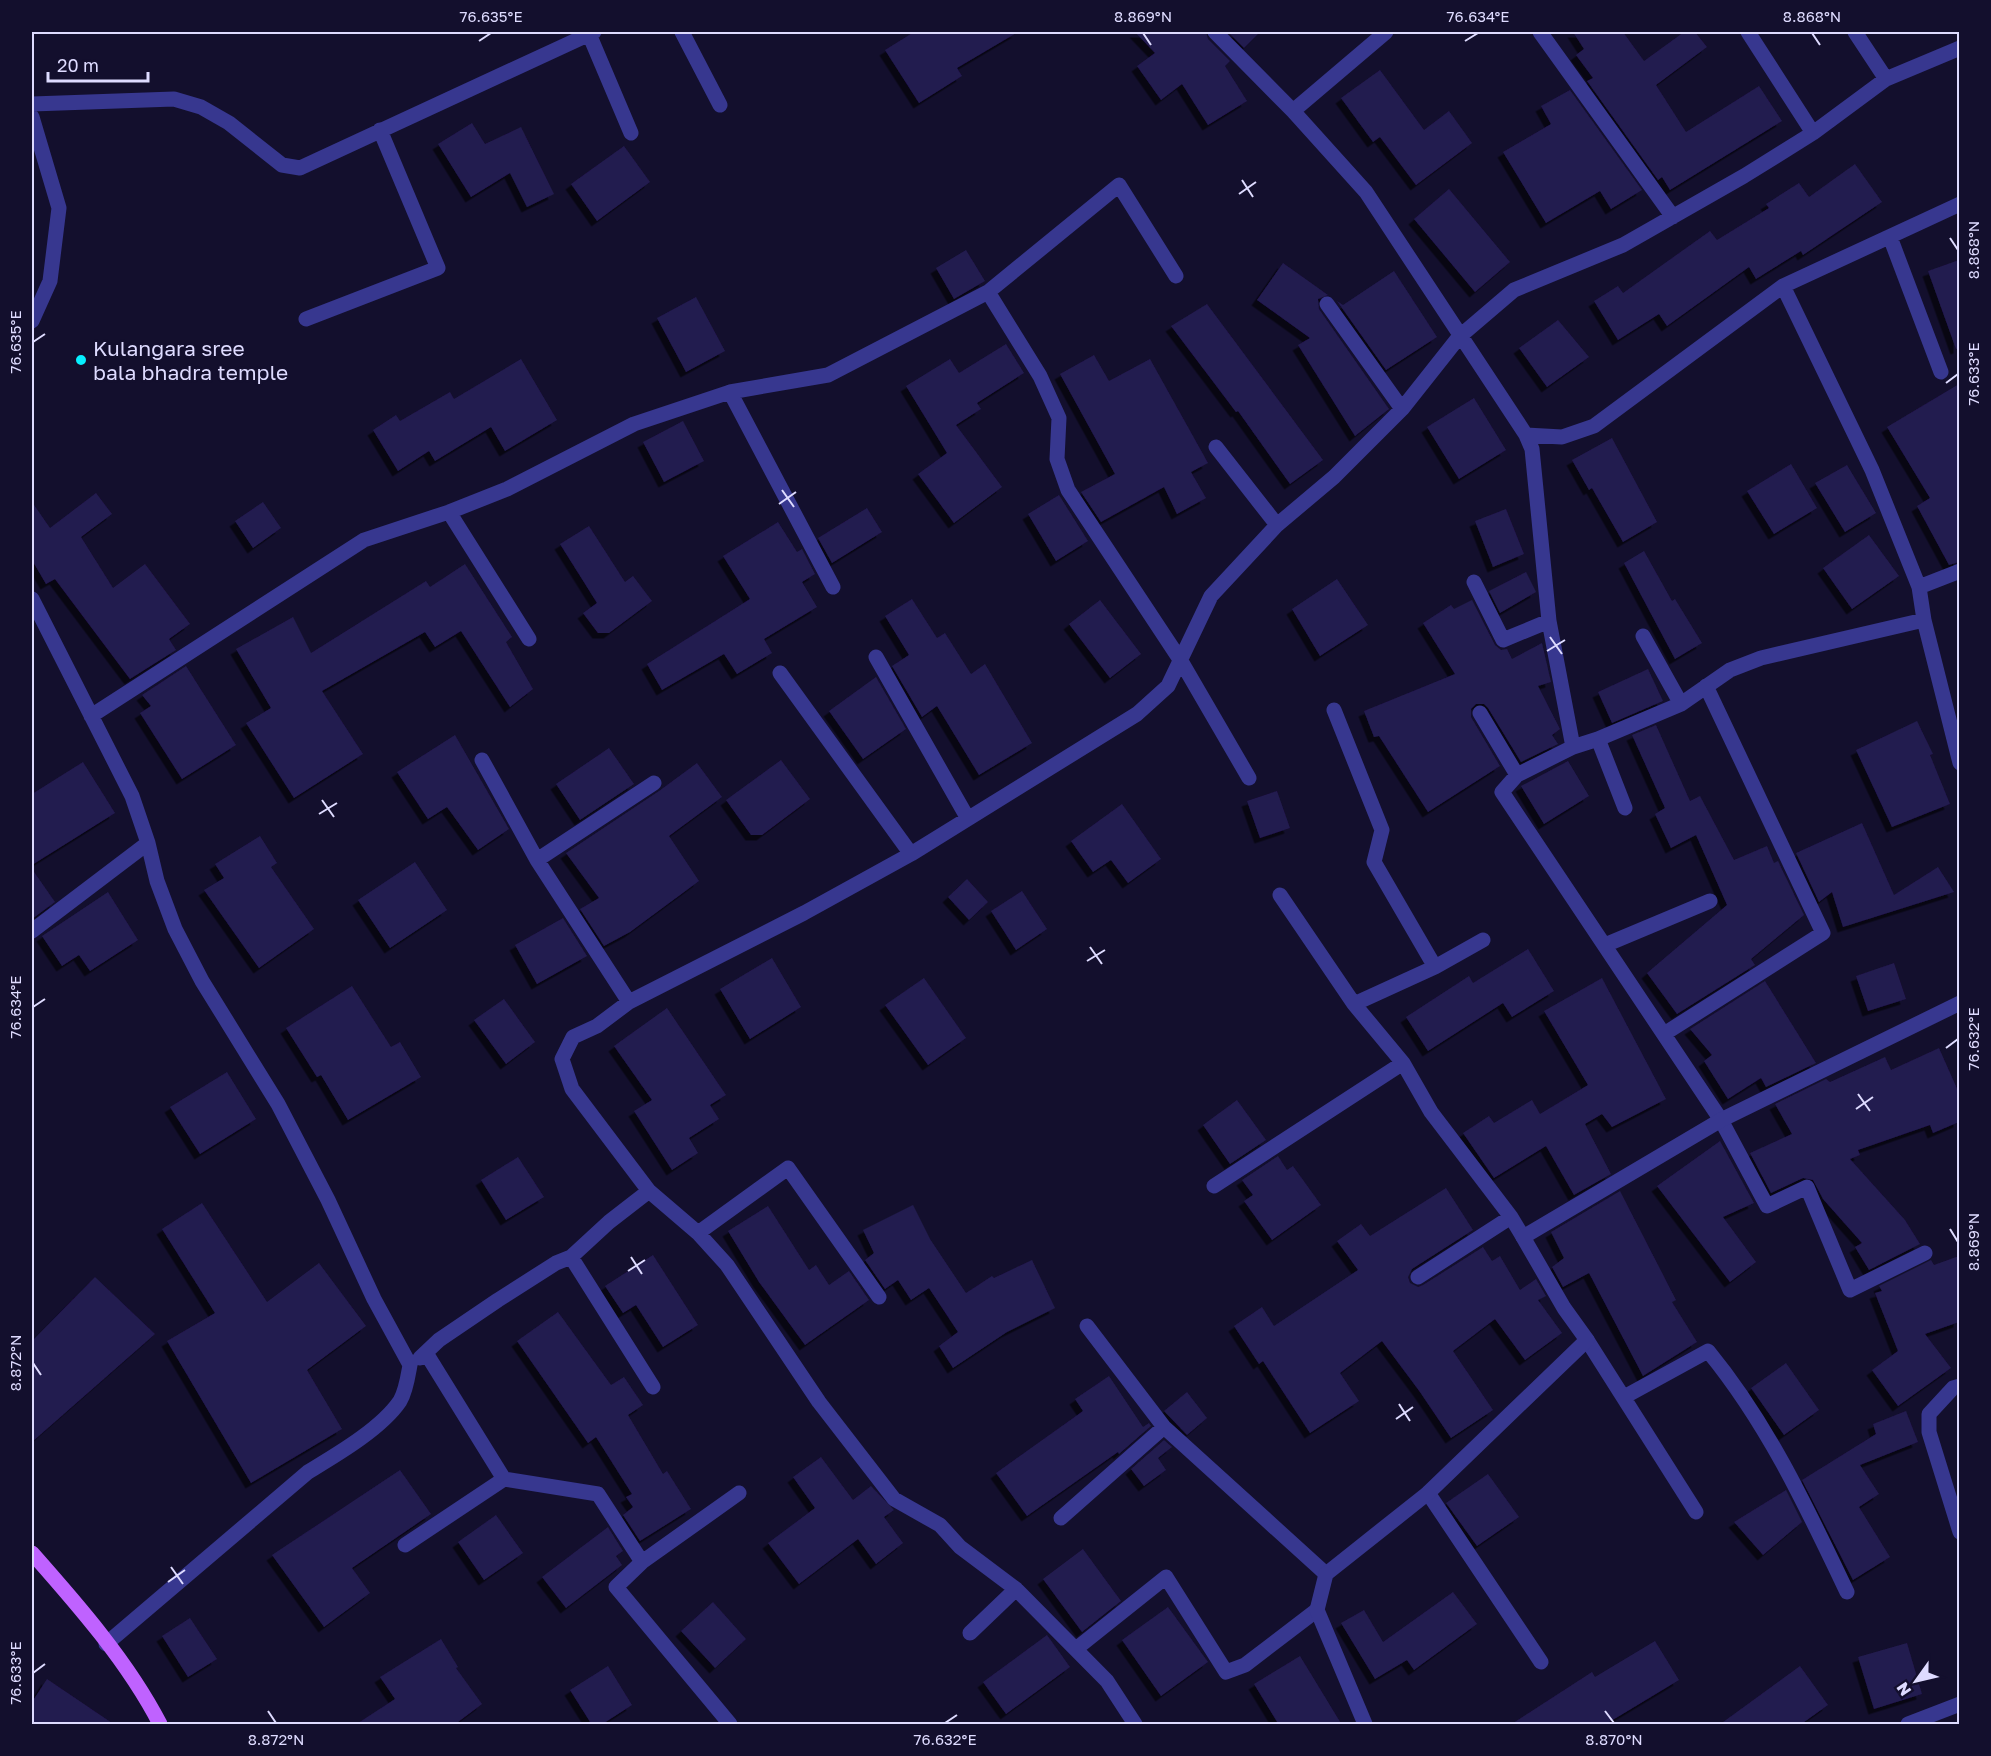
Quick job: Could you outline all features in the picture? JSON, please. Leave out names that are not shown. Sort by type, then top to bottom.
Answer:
[{"type":"main road","points":[[32,1553],[146,1696],[160,1725]]},
{"type":"street","points":[[682,32],[720,105]]},
{"type":"street","points":[[1215,32],[1293,111],[1366,192],[1459,337],[1526,435],[1532,449],[1549,621],[1573,747]]},
{"type":"street","points":[[1293,111],[1386,32]]},
{"type":"street","points":[[1540,32],[1673,217]]},
{"type":"street","points":[[1748,32],[1813,133]]},
{"type":"street","points":[[1855,32],[1886,79]]},
{"type":"street","points":[[32,104],[174,99],[201,107],[229,123],[282,165],[300,168],[591,33],[631,133]]},
{"type":"street","points":[[1135,1725],[1107,1681],[1077,1648],[1016,1589],[960,1547],[940,1525],[894,1499],[819,1402],[727,1266],[698,1233],[649,1191],[572,1089],[562,1059],[573,1037],[597,1026],[629,1002],[804,913],[910,854],[1137,714],[1168,686],[1211,596],[1277,525],[1334,477],[1402,409],[1459,337],[1514,290],[1623,245],[1744,176],[1813,133],[1886,79],[1959,48]]},
{"type":"street","points":[[32,117],[59,208],[50,281],[32,321]]},
{"type":"street","points":[[306,319],[438,268],[380,130]]},
{"type":"street","points":[[91,716],[364,540],[449,512],[507,489],[634,424],[730,392],[828,375],[988,292],[1119,185],[1176,276]]},
{"type":"street","points":[[1526,435],[1562,437],[1594,426],[1783,286],[1959,204]]},
{"type":"street","points":[[1890,237],[1941,372]]},
{"type":"street","points":[[1783,286],[1872,470],[1919,587],[1924,620],[1959,763]]},
{"type":"street","points":[[988,292],[1040,376],[1059,418],[1057,459],[1068,490],[1181,661],[1249,778]]},
{"type":"street","points":[[1327,304],[1402,409]]},
{"type":"street","points":[[730,392],[832,586]]},
{"type":"street","points":[[1216,447],[1277,525]]},
{"type":"street","points":[[449,512],[529,639]]},
{"type":"street","points":[[1919,587],[1959,571]]},
{"type":"street","points":[[1474,582],[1503,640],[1549,621]]},
{"type":"street","points":[[32,599],[132,796],[148,843],[157,881],[175,929],[202,981],[278,1104],[328,1200],[374,1299],[410,1365]]},
{"type":"street","points":[[1924,620],[1761,658],[1730,670],[1681,704],[1598,739],[1573,747],[1517,775],[1502,792],[1721,1120],[1767,1206],[1807,1187],[1850,1290],[1925,1253]]},
{"type":"street","points":[[1644,636],[1681,704]]},
{"type":"street","points":[[876,657],[967,817]]},
{"type":"street","points":[[780,673],[910,854]]},
{"type":"street","points":[[1664,1034],[1823,933],[1706,686]]},
{"type":"street","points":[[1334,711],[1382,830],[1374,862],[1436,967]]},
{"type":"street","points":[[1480,713],[1517,775]]},
{"type":"street","points":[[1598,739],[1625,808]]},
{"type":"street","points":[[482,760],[537,860],[629,1002]]},
{"type":"street","points":[[537,860],[654,783]]},
{"type":"street","points":[[32,931],[148,843]]},
{"type":"street","points":[[1280,895],[1354,1004],[1403,1063],[1431,1112],[1511,1216],[1564,1308],[1587,1340],[1696,1512]]},
{"type":"street","points":[[1605,945],[1710,901]]},
{"type":"street","points":[[1354,1004],[1436,967],[1484,940]]},
{"type":"street","points":[[1523,1237],[1721,1120],[1959,1003]]},
{"type":"street","points":[[1214,1186],[1403,1063]]},
{"type":"street","points":[[698,1233],[788,1168],[879,1297]]},
{"type":"street","points":[[106,1644],[308,1472],[344,1450],[370,1430],[400,1401],[410,1365],[439,1340],[556,1263],[571,1257],[609,1222],[649,1191]]},
{"type":"street","points":[[1418,1277],[1511,1216]]},
{"type":"street","points":[[571,1257],[653,1387]]},
{"type":"street","points":[[1087,1326],[1164,1427],[1326,1574]]},
{"type":"street","points":[[1365,1725],[1317,1610],[1326,1574],[1428,1493],[1587,1340]]},
{"type":"street","points":[[1624,1398],[1708,1352],[1736,1385],[1764,1429],[1802,1497],[1847,1592]]},
{"type":"street","points":[[426,1353],[504,1479]]},
{"type":"street","points":[[1959,1386],[1953,1388],[1929,1414],[1929,1432],[1959,1533]]},
{"type":"street","points":[[1061,1518],[1164,1427]]},
{"type":"street","points":[[405,1545],[504,1479],[598,1494],[642,1562]]},
{"type":"street","points":[[730,1725],[616,1587],[642,1562],[739,1493]]},
{"type":"street","points":[[1428,1493],[1541,1662]]},
{"type":"street","points":[[1077,1648],[1166,1577],[1226,1671],[1245,1665],[1317,1610]]},
{"type":"street","points":[[970,1633],[1016,1589]]},
{"type":"street","points":[[1908,1725],[1958,1709]]},
{"type":"building","points":[[914,32],[1018,32],[957,68],[962,76],[919,103],[885,50]]},
{"type":"building","points":[[1135,32],[1206,32],[1208,39],[1230,61],[1225,66],[1247,101],[1208,125],[1182,84],[1161,100],[1137,66],[1155,53]]},
{"type":"building","points":[[1228,32],[1260,32],[1244,48]]},
{"type":"building","points":[[1573,32],[1623,32],[1644,61],[1684,32],[1695,32],[1707,47],[1656,85],[1686,132],[1759,86],[1782,121],[1670,190],[1662,177],[1658,180],[1587,81],[1593,78],[1576,55],[1584,49]]},
{"type":"building","points":[[1380,70],[1424,130],[1449,111],[1472,143],[1416,185],[1380,137],[1373,142],[1341,98]]},
{"type":"building","points":[[1570,90],[1642,190],[1611,209],[1600,191],[1546,223],[1503,152],[1551,124],[1541,106]]},
{"type":"building","points":[[472,123],[485,144],[521,127],[554,194],[527,207],[510,173],[471,197],[438,144]]},
{"type":"building","points":[[624,146],[650,182],[597,221],[571,184]]},
{"type":"building","points":[[1855,164],[1882,202],[1803,255],[1801,251],[1756,279],[1749,267],[1667,326],[1659,314],[1618,340],[1594,301],[1618,286],[1623,293],[1710,231],[1717,240],[1769,208],[1766,204],[1799,183],[1809,197]]},
{"type":"building","points":[[1449,189],[1510,262],[1475,292],[1414,219]]},
{"type":"building","points":[[966,250],[985,281],[954,299],[936,268]]},
{"type":"building","points":[[1959,260],[1959,348],[1956,349],[1928,271]]},
{"type":"building","points":[[1283,263],[1328,295],[1318,299],[1319,309],[1389,409],[1355,436],[1298,345],[1310,338],[1257,300]]},
{"type":"building","points":[[1394,271],[1437,337],[1386,370],[1337,301],[1343,305]]},
{"type":"building","points":[[696,297],[725,351],[686,372],[657,318]]},
{"type":"building","points":[[1207,304],[1323,460],[1290,484],[1238,411],[1236,412],[1171,326]]},
{"type":"building","points":[[1558,320],[1589,357],[1547,387],[1519,348]]},
{"type":"building","points":[[1006,344],[1024,373],[977,403],[981,409],[956,425],[1002,487],[954,523],[918,474],[947,453],[906,386],[950,359],[959,373]]},
{"type":"building","points":[[1094,355],[1109,381],[1150,359],[1208,463],[1191,472],[1206,498],[1177,514],[1164,487],[1101,522],[1081,492],[1115,474],[1060,374]]},
{"type":"building","points":[[521,359],[557,420],[505,451],[491,427],[435,461],[429,451],[398,471],[373,430],[396,415],[400,421],[450,392],[454,399]]},
{"type":"building","points":[[1959,384],[1959,562],[1949,565],[1917,506],[1930,498],[1887,427]]},
{"type":"building","points":[[1474,398],[1506,450],[1459,479],[1427,427]]},
{"type":"building","points":[[683,421],[704,461],[664,482],[643,442]]},
{"type":"building","points":[[1612,438],[1657,522],[1623,542],[1592,488],[1589,490],[1572,460]]},
{"type":"building","points":[[1791,464],[1817,508],[1774,534],[1747,491]]},
{"type":"building","points":[[1847,465],[1876,513],[1845,532],[1815,483]]},
{"type":"building","points":[[96,493],[112,514],[81,537],[113,588],[145,564],[190,624],[169,639],[176,650],[130,679],[55,579],[46,584],[32,560],[32,502],[50,528]]},
{"type":"building","points":[[1059,495],[1088,541],[1056,561],[1028,514]]},
{"type":"building","points":[[263,502],[281,528],[253,548],[235,521]]},
{"type":"building","points":[[867,508],[882,532],[832,563],[818,538]]},
{"type":"building","points":[[1506,509],[1524,554],[1493,567],[1475,521]]},
{"type":"building","points":[[778,522],[797,552],[802,549],[815,574],[802,582],[817,607],[764,639],[772,653],[737,674],[724,654],[662,690],[647,664],[750,599],[723,556]]},
{"type":"building","points":[[589,526],[625,582],[633,576],[652,601],[609,633],[598,633],[583,613],[597,603],[560,544]]},
{"type":"building","points":[[1869,535],[1899,576],[1852,609],[1823,568]]},
{"type":"building","points":[[1644,551],[1672,601],[1675,599],[1702,643],[1675,659],[1624,563]]},
{"type":"building","points":[[465,564],[512,637],[506,642],[533,689],[510,707],[461,631],[435,647],[425,632],[322,691],[363,754],[294,798],[246,723],[271,708],[236,649],[293,617],[311,653],[426,581],[430,587]]},
{"type":"building","points":[[1526,572],[1536,592],[1500,613],[1489,591]]},
{"type":"building","points":[[1337,579],[1368,625],[1320,656],[1292,609]]},
{"type":"building","points":[[912,599],[937,638],[945,633],[971,674],[985,664],[1032,743],[979,775],[937,706],[922,717],[892,666],[909,655],[885,616]]},
{"type":"building","points":[[1100,600],[1141,654],[1110,678],[1069,624]]},
{"type":"building","points":[[1472,600],[1495,645],[1501,650],[1507,649],[1512,659],[1542,643],[1551,682],[1538,686],[1560,729],[1552,735],[1558,744],[1521,762],[1488,708],[1484,704],[1476,704],[1471,709],[1471,717],[1500,766],[1428,812],[1379,736],[1374,737],[1364,711],[1455,674],[1423,623],[1451,605],[1454,609]]},
{"type":"building","points":[[186,666],[236,745],[182,779],[140,713],[151,706],[142,695]]},
{"type":"building","points":[[1648,669],[1663,701],[1612,723],[1598,692]]},
{"type":"building","points":[[876,677],[906,729],[863,759],[829,711]]},
{"type":"building","points":[[1917,721],[1933,754],[1930,755],[1950,804],[1892,827],[1856,750]]},
{"type":"building","points":[[1656,725],[1690,801],[1700,796],[1734,860],[1767,846],[1774,863],[1778,861],[1804,915],[1751,959],[1755,965],[1677,1014],[1647,973],[1727,905],[1696,835],[1671,848],[1655,814],[1665,808],[1632,735]]},
{"type":"building","points":[[455,735],[509,829],[478,850],[447,807],[428,819],[397,772]]},
{"type":"building","points":[[609,748],[634,784],[580,820],[556,784]]},
{"type":"building","points":[[781,760],[810,799],[762,835],[751,835],[726,800]]},
{"type":"building","points":[[1568,761],[1589,796],[1544,824],[1521,786]]},
{"type":"building","points":[[83,762],[115,813],[32,865],[32,794]]},
{"type":"building","points":[[697,763],[722,797],[669,836],[699,881],[630,932],[604,946],[580,909],[599,898],[566,853]]},
{"type":"building","points":[[1277,791],[1290,828],[1260,838],[1247,801]]},
{"type":"building","points":[[1122,804],[1161,859],[1128,883],[1111,860],[1093,872],[1071,841]]},
{"type":"building","points":[[1862,823],[1894,895],[1938,867],[1954,892],[1843,927],[1832,892],[1819,902],[1796,853]]},
{"type":"building","points":[[260,836],[277,863],[271,867],[314,929],[259,968],[204,890],[224,878],[215,864]]},
{"type":"building","points":[[415,862],[447,910],[390,948],[358,900]]},
{"type":"building","points":[[32,869],[55,902],[32,919]]},
{"type":"building","points":[[967,879],[988,902],[969,920],[948,897]]},
{"type":"building","points":[[1022,891],[1047,929],[1016,950],[991,911]]},
{"type":"building","points":[[108,892],[138,940],[90,971],[79,955],[62,966],[42,936]]},
{"type":"building","points":[[563,918],[587,956],[537,984],[515,945]]},
{"type":"building","points":[[1528,949],[1554,991],[1512,1017],[1503,1003],[1428,1051],[1406,1017],[1469,976],[1473,983]]},
{"type":"building","points":[[772,958],[801,1007],[750,1039],[720,989]]},
{"type":"building","points":[[1894,963],[1906,999],[1868,1011],[1856,976]]},
{"type":"building","points":[[924,978],[966,1038],[928,1065],[885,1005]]},
{"type":"building","points":[[1602,978],[1666,1099],[1612,1127],[1602,1114],[1585,1124],[1611,1174],[1574,1195],[1546,1146],[1494,1178],[1463,1133],[1489,1116],[1494,1123],[1532,1100],[1540,1114],[1588,1085],[1544,1011]]},
{"type":"building","points":[[1765,981],[1816,1063],[1766,1087],[1761,1078],[1728,1099],[1704,1061],[1712,1055],[1690,1029]]},
{"type":"building","points":[[352,986],[391,1047],[400,1042],[421,1077],[348,1120],[321,1075],[317,1077],[286,1028]]},
{"type":"building","points":[[504,999],[535,1042],[506,1064],[474,1020]]},
{"type":"building","points":[[667,1008],[726,1095],[710,1105],[719,1119],[689,1138],[698,1153],[672,1170],[634,1111],[652,1100],[614,1046]]},
{"type":"building","points":[[1939,1048],[1959,1093],[1959,1122],[1933,1133],[1930,1125],[1858,1150],[1860,1155],[1850,1159],[1905,1220],[1920,1244],[1869,1270],[1855,1247],[1862,1243],[1823,1199],[1813,1180],[1803,1178],[1771,1193],[1750,1153],[1792,1134],[1775,1104],[1826,1079],[1830,1082],[1885,1057],[1891,1070]]},
{"type":"building","points":[[227,1072],[256,1119],[200,1154],[170,1107]]},
{"type":"building","points":[[1237,1100],[1266,1140],[1230,1164],[1203,1125]]},
{"type":"building","points":[[1720,1141],[1754,1203],[1723,1217],[1756,1262],[1730,1282],[1657,1186]]},
{"type":"building","points":[[1278,1156],[1287,1170],[1293,1166],[1321,1205],[1272,1240],[1244,1201],[1253,1195],[1242,1180]]},
{"type":"building","points":[[518,1157],[544,1197],[506,1220],[481,1180]]},
{"type":"building","points":[[1446,1188],[1473,1230],[1412,1269],[1408,1277],[1410,1283],[1418,1287],[1423,1285],[1483,1247],[1492,1261],[1500,1256],[1520,1290],[1536,1279],[1546,1296],[1538,1300],[1562,1333],[1525,1360],[1495,1319],[1453,1351],[1493,1410],[1451,1438],[1382,1341],[1340,1373],[1359,1401],[1310,1433],[1263,1361],[1259,1364],[1234,1326],[1262,1307],[1274,1326],[1358,1270],[1337,1241],[1361,1224],[1370,1236]]},
{"type":"building","points":[[1620,1191],[1676,1300],[1672,1302],[1697,1342],[1643,1376],[1589,1273],[1563,1287],[1552,1267],[1564,1258],[1551,1232]]},
{"type":"building","points":[[202,1203],[267,1302],[319,1263],[366,1326],[307,1370],[342,1429],[251,1483],[167,1341],[215,1313],[162,1229]]},
{"type":"building","points":[[913,1205],[930,1239],[966,1293],[992,1276],[994,1278],[1032,1260],[1055,1308],[1007,1332],[953,1368],[939,1346],[958,1332],[929,1288],[911,1300],[898,1280],[885,1289],[865,1260],[874,1253],[863,1230]]},
{"type":"building","points":[[768,1206],[809,1270],[816,1265],[829,1285],[849,1271],[869,1300],[805,1345],[759,1282],[728,1231]]},
{"type":"building","points":[[653,1255],[698,1325],[663,1347],[636,1305],[623,1313],[605,1286]]},
{"type":"building","points":[[1959,1256],[1959,1322],[1925,1334],[1951,1368],[1898,1406],[1872,1370],[1898,1351],[1875,1293],[1882,1291],[1879,1286],[1931,1260],[1934,1265]]},
{"type":"building","points":[[95,1277],[155,1334],[32,1442],[32,1341]]},
{"type":"building","points":[[558,1312],[611,1385],[624,1377],[643,1405],[628,1415],[663,1474],[667,1471],[691,1509],[640,1541],[623,1515],[633,1507],[626,1497],[632,1494],[596,1437],[588,1443],[517,1341]]},
{"type":"building","points":[[1786,1363],[1819,1410],[1784,1435],[1751,1388]]},
{"type":"building","points":[[1109,1376],[1143,1427],[1149,1423],[1151,1426],[1119,1454],[1118,1452],[1027,1516],[996,1473],[1083,1411],[1075,1399]]},
{"type":"building","points":[[1187,1392],[1207,1418],[1187,1435],[1164,1411]]},
{"type":"building","points":[[1906,1411],[1918,1442],[1860,1465],[1879,1494],[1859,1507],[1890,1557],[1853,1580],[1802,1480],[1876,1434],[1873,1424]]},
{"type":"building","points":[[1164,1440],[1172,1447],[1158,1458],[1166,1470],[1144,1486],[1131,1469]]},
{"type":"building","points":[[821,1457],[853,1500],[871,1486],[894,1510],[884,1517],[903,1543],[876,1564],[858,1539],[799,1584],[768,1543],[815,1508],[793,1477]]},
{"type":"building","points":[[400,1470],[431,1514],[352,1568],[370,1593],[324,1627],[272,1555]]},
{"type":"building","points":[[1488,1474],[1519,1517],[1477,1546],[1446,1503]]},
{"type":"building","points":[[1786,1490],[1802,1522],[1763,1555],[1734,1522]]},
{"type":"building","points":[[496,1515],[523,1553],[484,1580],[458,1542]]},
{"type":"building","points":[[608,1527],[623,1551],[616,1556],[622,1565],[566,1608],[542,1577]]},
{"type":"building","points":[[1083,1549],[1121,1601],[1082,1632],[1043,1579]]},
{"type":"building","points":[[1453,1592],[1477,1624],[1414,1670],[1407,1660],[1375,1679],[1341,1623],[1364,1610],[1383,1642]]},
{"type":"building","points":[[713,1602],[746,1639],[715,1668],[681,1631]]},
{"type":"building","points":[[1168,1607],[1208,1662],[1161,1696],[1122,1640]]},
{"type":"building","points":[[190,1618],[217,1659],[188,1677],[162,1636]]},
{"type":"building","points":[[1047,1635],[1070,1667],[1006,1714],[983,1682]]},
{"type":"building","points":[[441,1639],[458,1667],[456,1668],[482,1704],[454,1725],[355,1725],[395,1699],[380,1677]]},
{"type":"building","points":[[1655,1641],[1679,1680],[1604,1725],[1510,1725],[1592,1672],[1595,1677]]},
{"type":"building","points":[[1907,1643],[1922,1694],[1874,1709],[1858,1657]]},
{"type":"building","points":[[1300,1656],[1342,1725],[1279,1725],[1254,1684]]},
{"type":"building","points":[[608,1666],[632,1705],[601,1725],[592,1725],[570,1690]]},
{"type":"building","points":[[1800,1666],[1828,1705],[1800,1725],[1719,1725]]},
{"type":"building","points":[[47,1679],[115,1725],[32,1725],[32,1702]]},
{"type":"place","name":"Kulangara sree bala bhadra temple","points":[[81,360]]}]
